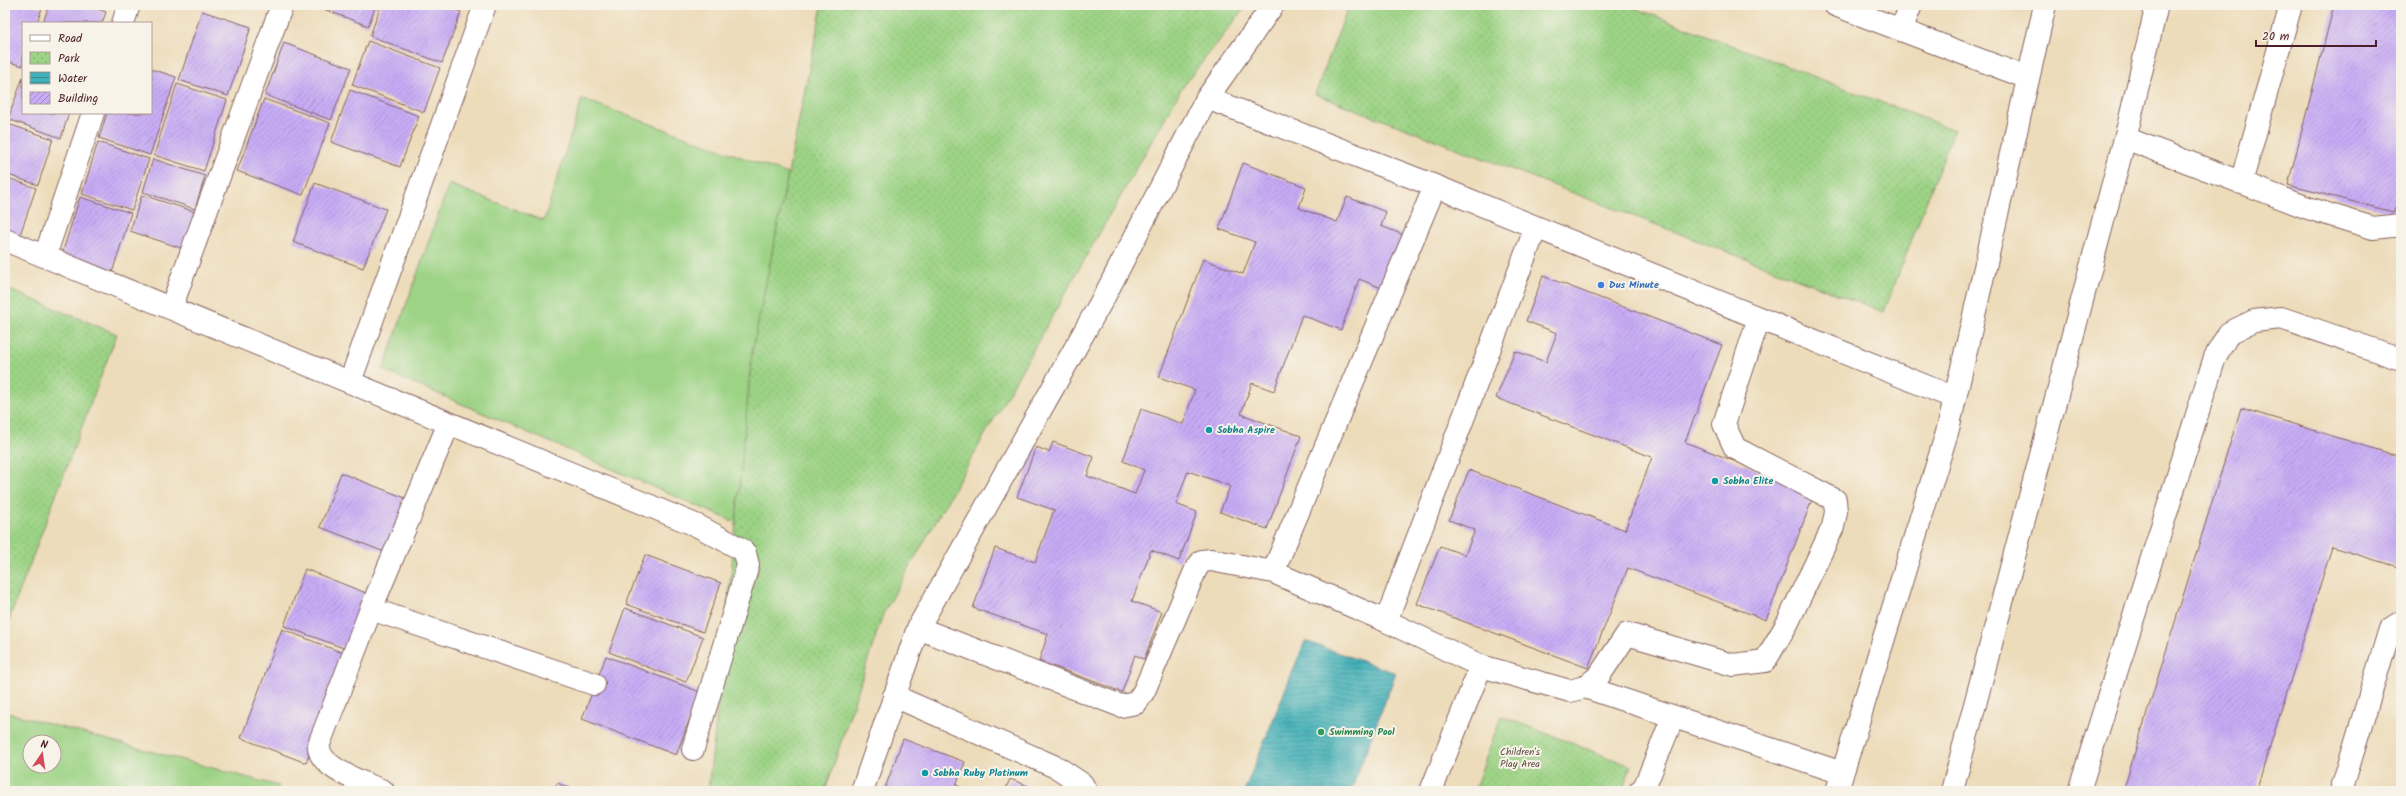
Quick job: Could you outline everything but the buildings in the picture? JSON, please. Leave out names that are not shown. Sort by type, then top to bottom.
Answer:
[{"type":"street","points":[[123,22],[129,5]]},
{"type":"street","points":[[171,308],[282,5]]},
{"type":"street","points":[[350,382],[485,5]]},
{"type":"street","points":[[862,791],[918,628],[1105,295],[1207,98],[1273,5]]},
{"type":"street","points":[[1835,5],[2028,78]]},
{"type":"street","points":[[1901,30],[1911,5]]},
{"type":"street","points":[[1585,687],[1673,717],[1840,782],[1948,429],[2045,5]]},
{"type":"street","points":[[1952,791],[2125,138],[2156,5]]},
{"type":"street","points":[[2241,183],[2291,5]]},
{"type":"street","points":[[1207,98],[1435,186],[1955,398]]},
{"type":"street","points":[[45,256],[93,114]]},
{"type":"street","points":[[2125,138],[2308,208],[2373,228],[2401,225]]},
{"type":"street","points":[[1273,572],[1435,186]]},
{"type":"street","points":[[1386,621],[1536,227]]},
{"type":"street","points":[[5,240],[650,506],[704,529],[741,549],[745,553],[748,565],[693,749]]},
{"type":"street","points":[[918,628],[1121,706],[1136,702],[1144,691],[1196,569],[1202,561],[1211,560],[1273,572],[1386,621],[1481,666],[1570,691],[1585,687],[1599,676],[1627,634],[1733,665],[1764,661],[1787,624],[1834,527],[1836,512],[1834,500],[1735,448],[1728,437],[1724,424],[1759,318]]},
{"type":"street","points":[[2079,791],[2215,357],[2229,333],[2254,321],[2281,318],[2401,359]]},
{"type":"street","points":[[383,791],[332,767],[326,763],[318,750],[321,736],[371,609],[449,423]]},
{"type":"street","points":[[371,609],[594,684]]},
{"type":"street","points":[[2341,791],[2390,629],[2401,622]]},
{"type":"street","points":[[1431,791],[1481,666]]},
{"type":"street","points":[[894,696],[1058,768],[1082,784],[1086,791]]},
{"type":"street","points":[[1640,791],[1645,786],[1673,717]]},
{"type":"green space","points":[[822,5],[1247,5],[1182,88],[883,614],[825,791],[708,791],[722,669],[752,353]]},
{"type":"green space","points":[[1349,5],[1627,5],[1954,130],[1884,312],[1315,94]]},
{"type":"green space","points":[[582,99],[788,174],[752,353],[737,523],[383,370],[449,184],[544,221]]},
{"type":"green space","points":[[5,288],[117,334],[5,630]]},
{"type":"green space","points":[[5,712],[279,786],[276,791],[5,791]]},
{"type":"green space","name":"Children's Play Area","points":[[1501,716],[1631,766],[1622,791],[1474,791]]},
{"type":"water","name":"Swimming Pool","points":[[1305,641],[1396,673],[1351,791],[1244,791]]},
{"type":"place","name":"Dus Minute","points":[[1601,285]]},
{"type":"place","name":"Sobha Aspire","points":[[1209,430]]},
{"type":"place","name":"Sobha Elite","points":[[1715,481]]},
{"type":"place","name":"Swimming Pool","points":[[1321,732]]},
{"type":"place","name":"Sobha Ruby Platinum","points":[[925,773]]}]
